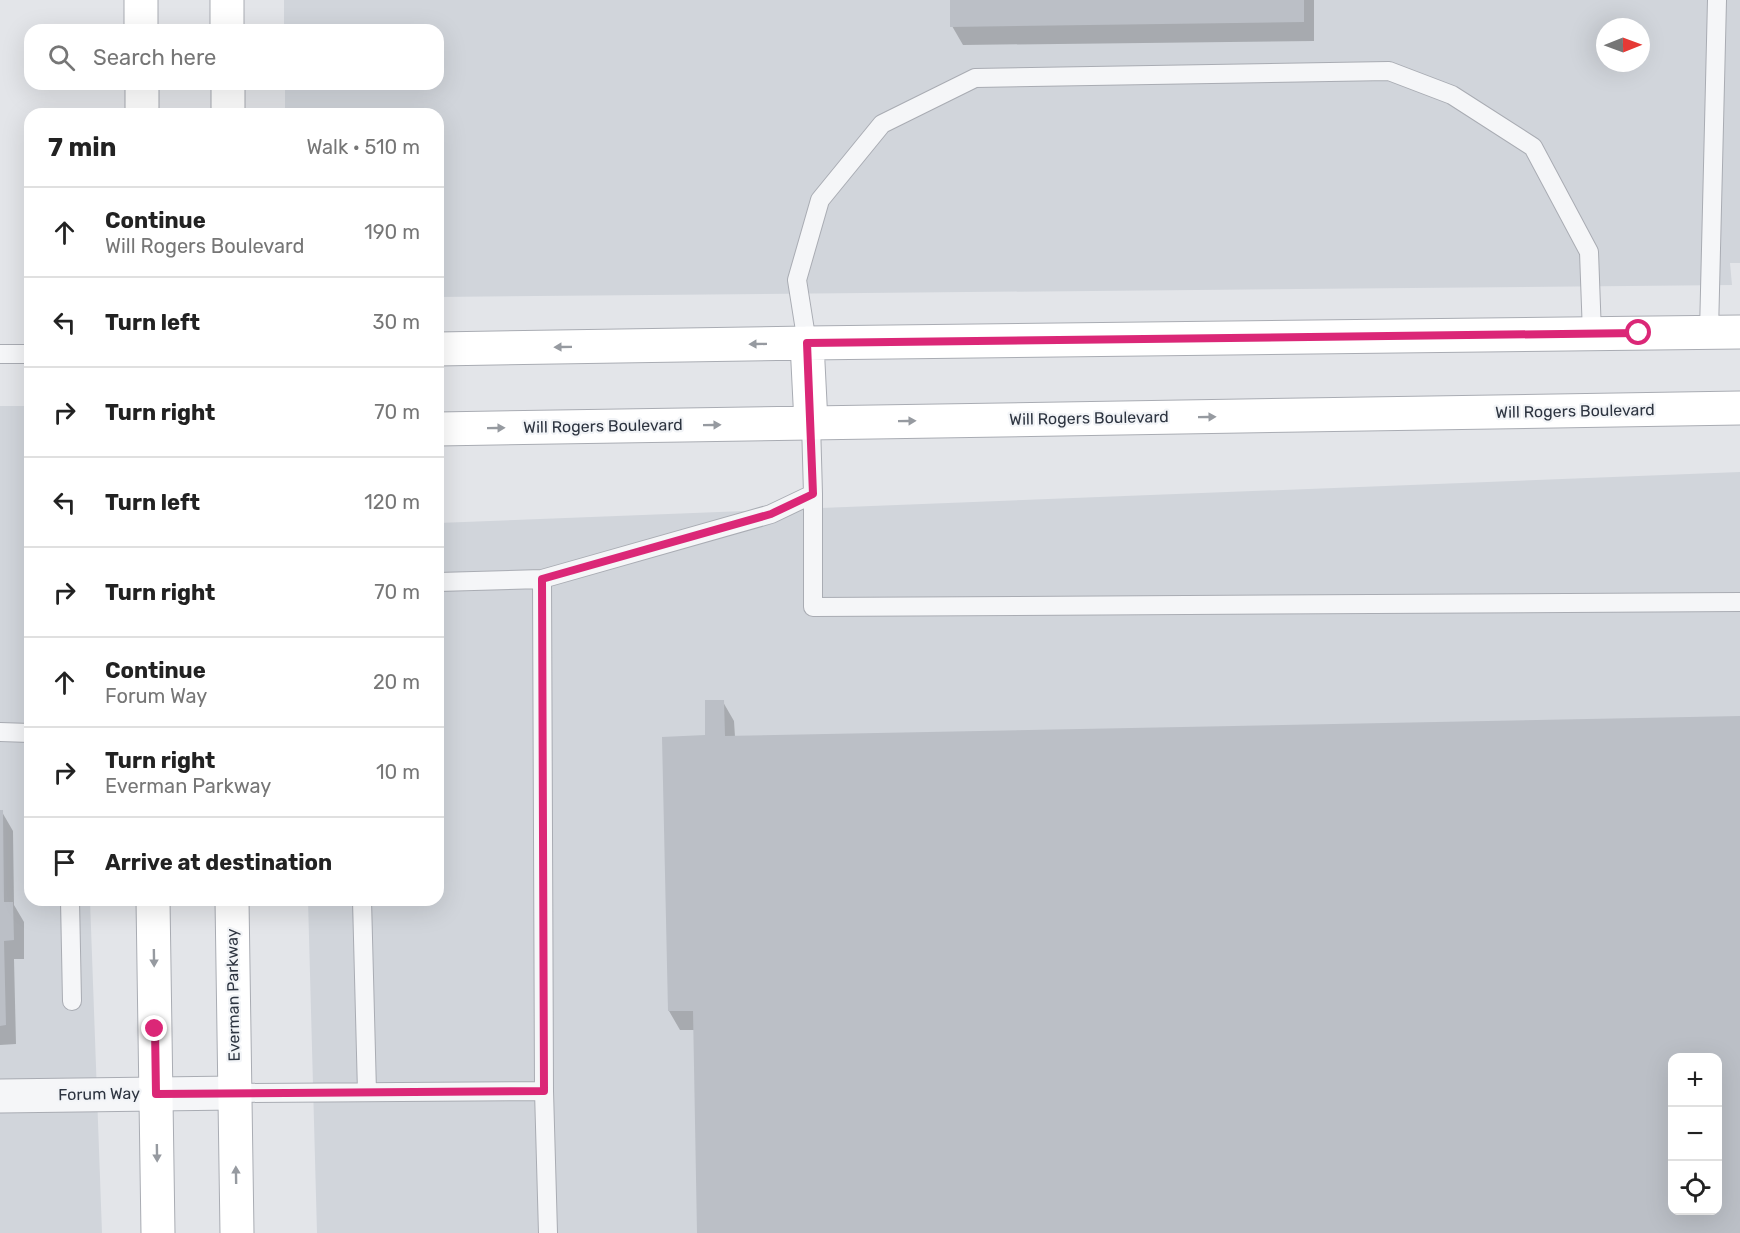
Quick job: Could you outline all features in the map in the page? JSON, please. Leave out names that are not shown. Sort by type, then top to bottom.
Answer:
[{"type":"main road","points":[[141,0],[141,24]]},
{"type":"main road","points":[[227,0],[227,24]]},
{"type":"main road","points":[[142,90],[142,108]]},
{"type":"main road","points":[[228,90],[228,108]]},
{"type":"main road","points":[[444,349],[1724,332]]},
{"type":"main road","points":[[807,343],[811,423]]},
{"type":"main road","name":"Will Rogers Boulevard","points":[[444,429],[1740,408]]},
{"type":"main road","points":[[153,906],[158,1233]]},
{"type":"main road","name":"Everman Parkway","points":[[232,906],[237,1233]]},
{"type":"street","name":"Forum Way","points":[[0,1096],[234,1093]]},
{"type":"lane","points":[[1717,0],[1724,332]]},
{"type":"lane","points":[[807,343],[797,280],[820,200],[882,124],[975,78],[1389,71],[1452,95],[1533,147],[1589,252],[1592,334]]},
{"type":"lane","points":[[0,354],[24,354]]},
{"type":"lane","points":[[811,423],[813,607],[1740,602]]},
{"type":"lane","points":[[444,582],[542,579],[771,514],[813,494]]},
{"type":"lane","points":[[542,579],[544,1091],[548,1233]]},
{"type":"lane","points":[[0,732],[24,733]]},
{"type":"lane","points":[[70,906],[72,1001]]},
{"type":"lane","points":[[362,906],[367,1092]]},
{"type":"lane","points":[[234,1093],[544,1091]]},
{"type":"shaded area","points":[[284,0],[1740,0],[1740,263],[1730,263],[1732,285],[444,297],[444,108],[285,108],[285,90],[444,90],[444,24],[284,24]]},
{"type":"shaded area","points":[[0,406],[24,406],[24,906],[90,906],[102,1233],[0,1233]]},
{"type":"shaded area","points":[[1740,472],[1740,1233],[317,1233],[308,906],[444,906],[444,523]]},
{"type":"building","points":[[950,0],[1304,0],[1304,22],[950,27]]},
{"type":"building","points":[[705,700],[724,700],[725,736],[1740,716],[1740,1233],[697,1233],[693,1011],[668,1011],[662,737],[705,735]]},
{"type":"building","points":[[0,810],[3,810],[4,902],[13,902],[14,940],[4,941],[6,1025],[0,1026]]},
{"type":"route","points":[[155,1029],[156,1094],[544,1091],[542,579],[771,514],[813,494],[807,343],[1639,333]]}]
